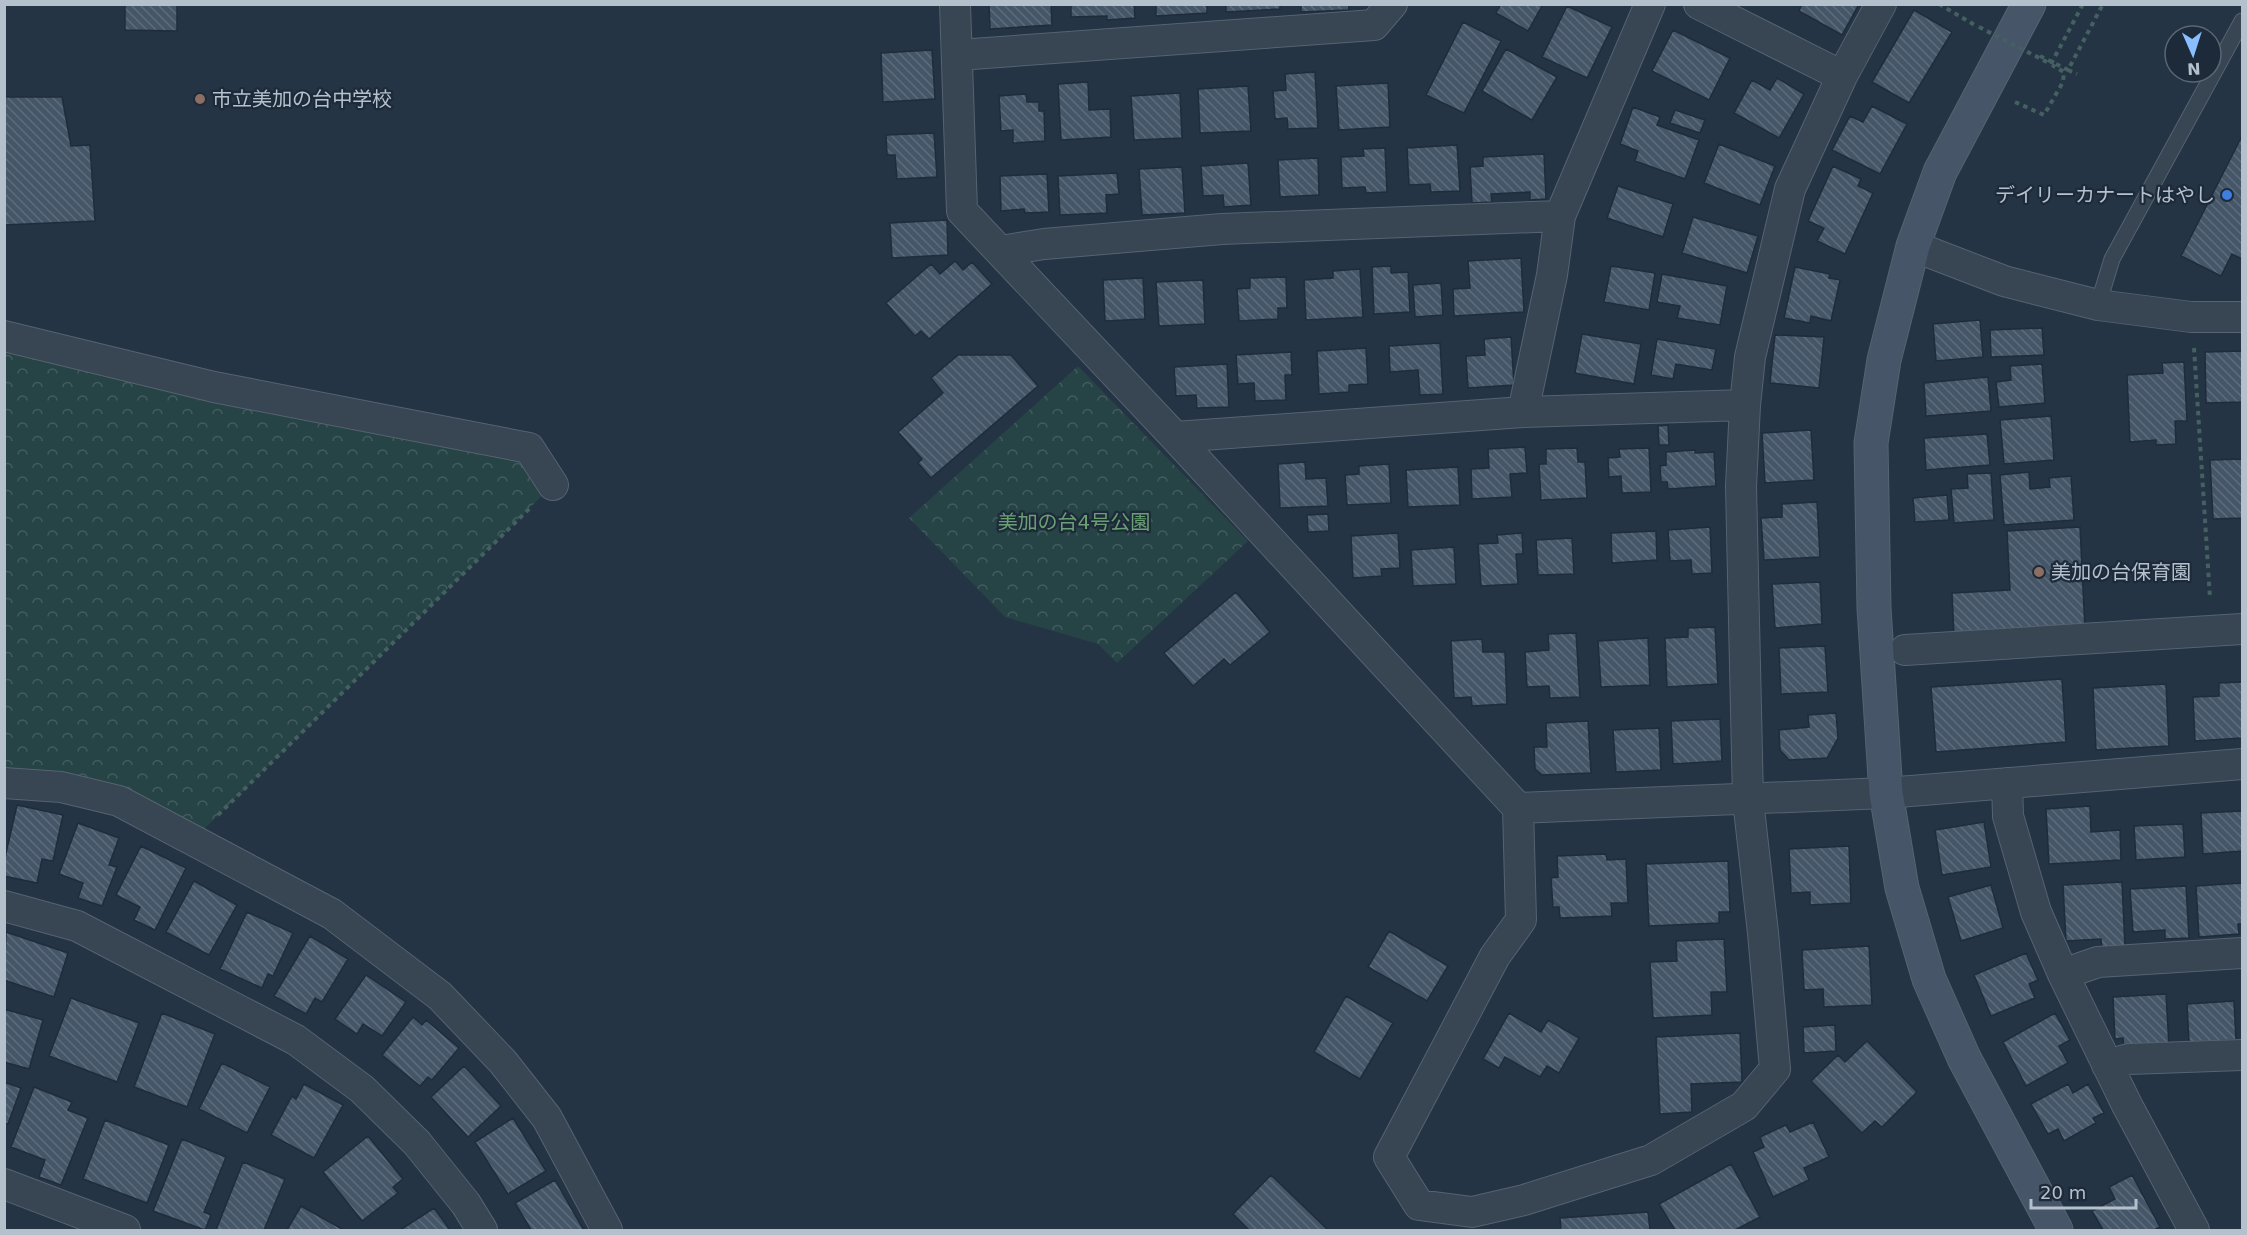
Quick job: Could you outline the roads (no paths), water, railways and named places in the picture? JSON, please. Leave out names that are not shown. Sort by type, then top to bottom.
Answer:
[{"type":"street","points":[[954,4],[958,55],[962,211],[1175,437],[1518,808],[1521,920],[1495,956],[1389,1157],[1419,1205],[1472,1212],[1524,1200],[1651,1160],[1744,1106],[1775,1069],[1748,800],[1741,486],[1745,405],[1750,357],[1790,189],[1842,76],[1881,4]]},
{"type":"street","points":[[958,55],[1374,26],[1392,4]]},
{"type":"street","points":[[1523,412],[1552,275],[1560,216],[1650,4]]},
{"type":"street","points":[[1699,4],[1842,76]]},
{"type":"street","points":[[2029,4],[1940,172],[1913,246],[1884,360],[1871,443],[1874,608],[1886,793],[1902,888],[1929,979],[1964,1058],[2056,1230]]},
{"type":"street","points":[[1001,251],[1044,244],[1222,229],[1560,216]]},
{"type":"street","points":[[1913,246],[2004,281],[2098,305],[2191,317],[2242,317]]},
{"type":"street","points":[[4,336],[214,387],[529,448],[553,485]]},
{"type":"street","points":[[1175,437],[1523,412],[1745,405]]},
{"type":"street","points":[[1905,650],[2242,629]]},
{"type":"street","points":[[1518,808],[1886,793],[2242,764]]},
{"type":"street","points":[[4,783],[61,787],[119,801],[332,914],[440,996],[503,1062],[547,1118],[607,1230]]},
{"type":"street","points":[[2007,783],[2008,816],[2036,912],[2062,974],[2107,1065],[2194,1230]]},
{"type":"street","points":[[4,906],[77,926],[296,1040],[362,1089],[417,1143],[466,1204],[482,1230]]},
{"type":"street","points":[[2062,974],[2098,962],[2242,953]]},
{"type":"street","points":[[2107,1065],[2129,1059],[2242,1054]]},
{"type":"street","points":[[4,1184],[125,1230]]},
{"type":"lane","points":[[2098,305],[2112,259],[2242,21]]},
{"type":"place","name":"市立美加の台中学校","points":[[200,99]]},
{"type":"place","name":"デイリーカナートはやし","points":[[2227,195]]},
{"type":"place","name":"美加の台保育園","points":[[2039,572]]},
{"type":"park label","name":"美加の台4号公園","points":[[1074,522]]}]
